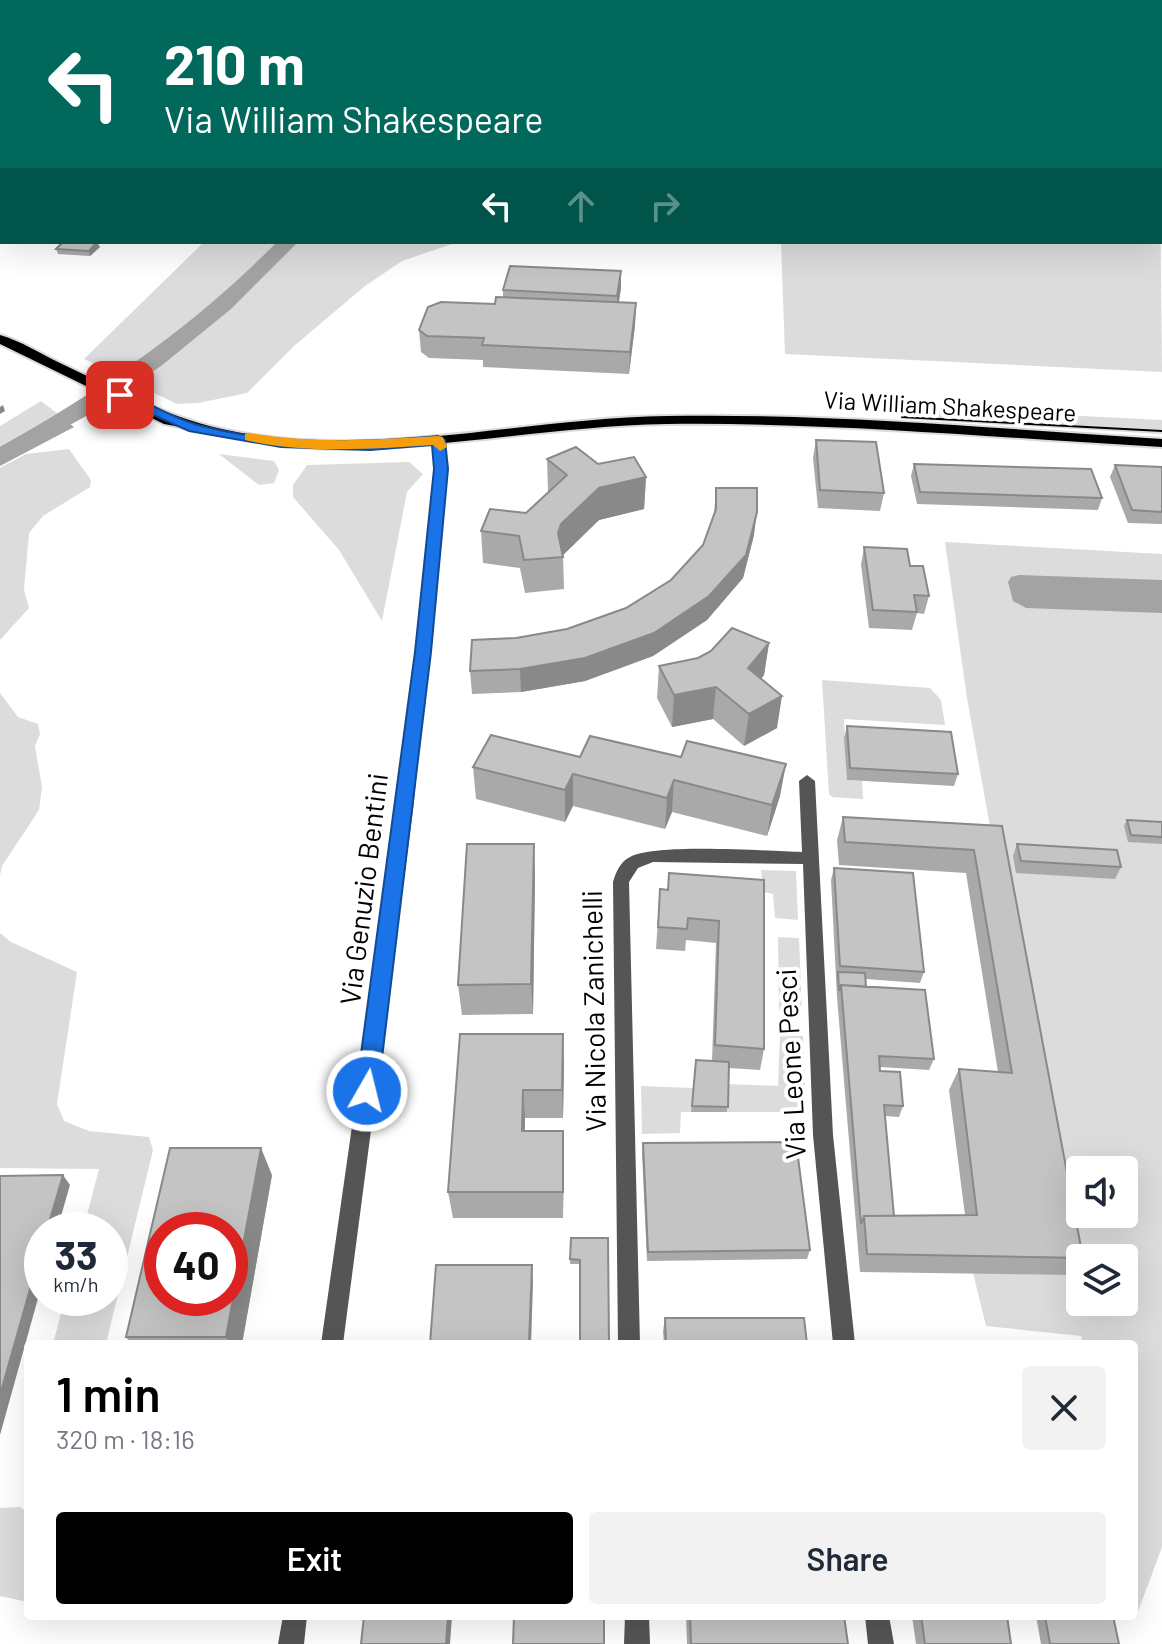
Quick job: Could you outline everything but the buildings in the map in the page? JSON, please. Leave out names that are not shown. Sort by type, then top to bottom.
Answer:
[{"type":"main road","name":"Via William Shakespeare","points":[[0,339],[194,428],[281,443],[440,446],[735,422],[1162,443]]},
{"type":"street","name":"Via Genuzio Bentini","points":[[333,1340],[405,810],[423,652],[440,446]]},
{"type":"street","name":"Via Leone Pesci","points":[[807,781],[823,1135],[844,1340]]},
{"type":"street","name":"Via Nicola Zanichelli","points":[[629,1340],[621,882],[624,869],[635,860],[653,856],[811,858]]},
{"type":"street","points":[[291,1644],[294,1620]]},
{"type":"street","points":[[637,1620],[637,1644]]},
{"type":"street","points":[[878,1620],[881,1644]]},
{"type":"shaded area","points":[[202,244],[452,244],[402,261],[365,286],[294,346],[247,393],[177,404],[84,359]]},
{"type":"shaded area","points":[[781,244],[1161,244],[1162,372],[785,354]]},
{"type":"shaded area","points":[[41,401],[58,414],[0,447],[0,426]]},
{"type":"shaded area","points":[[900,407],[1162,420],[1162,434],[901,419]]},
{"type":"shaded area","points":[[58,414],[74,427],[0,466],[0,447]]},
{"type":"shaded area","points":[[69,449],[91,480],[90,487],[43,516],[29,533],[24,590],[29,608],[0,640],[0,468],[26,454]]},
{"type":"shaded area","points":[[219,454],[274,461],[279,470],[274,483],[259,485]]},
{"type":"shaded area","points":[[409,462],[423,474],[407,492],[382,621],[339,550],[293,497],[293,485],[307,465]]},
{"type":"shaded area","points":[[945,542],[1162,554],[1162,1547],[1138,1612],[1138,1340],[1082,1340],[1081,1336],[986,1326],[973,1273],[1066,1275],[1066,1316],[1138,1316],[1138,1244],[1066,1244],[1066,1253],[967,698]]},
{"type":"shaded area","points":[[1011,577],[1162,580],[1162,613],[1026,608],[1013,601],[1008,582]]},
{"type":"shaded area","points":[[822,680],[930,688],[941,700],[945,725],[844,719],[847,780],[862,781],[863,799],[832,797],[829,794]]},
{"type":"shaded area","points":[[0,693],[18,717],[38,724],[40,734],[35,746],[42,787],[39,810],[2,866],[0,875]]},
{"type":"shaded area","points":[[761,870],[796,871],[798,920],[775,918],[773,894],[763,892]]},
{"type":"shaded area","points":[[0,933],[11,942],[77,972],[57,1104],[64,1121],[89,1131],[149,1137],[153,1150],[128,1253],[128,1212],[88,1212],[99,1169],[0,1168]]},
{"type":"shaded area","points":[[778,937],[799,938],[802,1014],[779,1011]]},
{"type":"shaded area","points":[[780,1036],[803,1036],[806,1112],[727,1112],[728,1084],[778,1086]]},
{"type":"shaded area","points":[[641,1086],[693,1088],[691,1112],[681,1112],[680,1133],[642,1134]]},
{"type":"shaded area","points":[[60,1316],[113,1316],[107,1340],[54,1340]]},
{"type":"shaded area","points":[[20,1507],[24,1510],[24,1601],[0,1596],[0,1508]]},
{"type":"waterway","points":[[0,457],[78,411],[153,361],[223,305],[286,244]]},
{"type":"tram line","points":[[902,417],[1162,431]]},
{"type":"slow traffic","points":[[249,437],[281,443],[353,446],[438,440],[440,447]]},
{"type":"route","points":[[120,395],[194,428],[281,443],[370,446],[438,440],[441,469],[423,652],[367,1091]]}]
